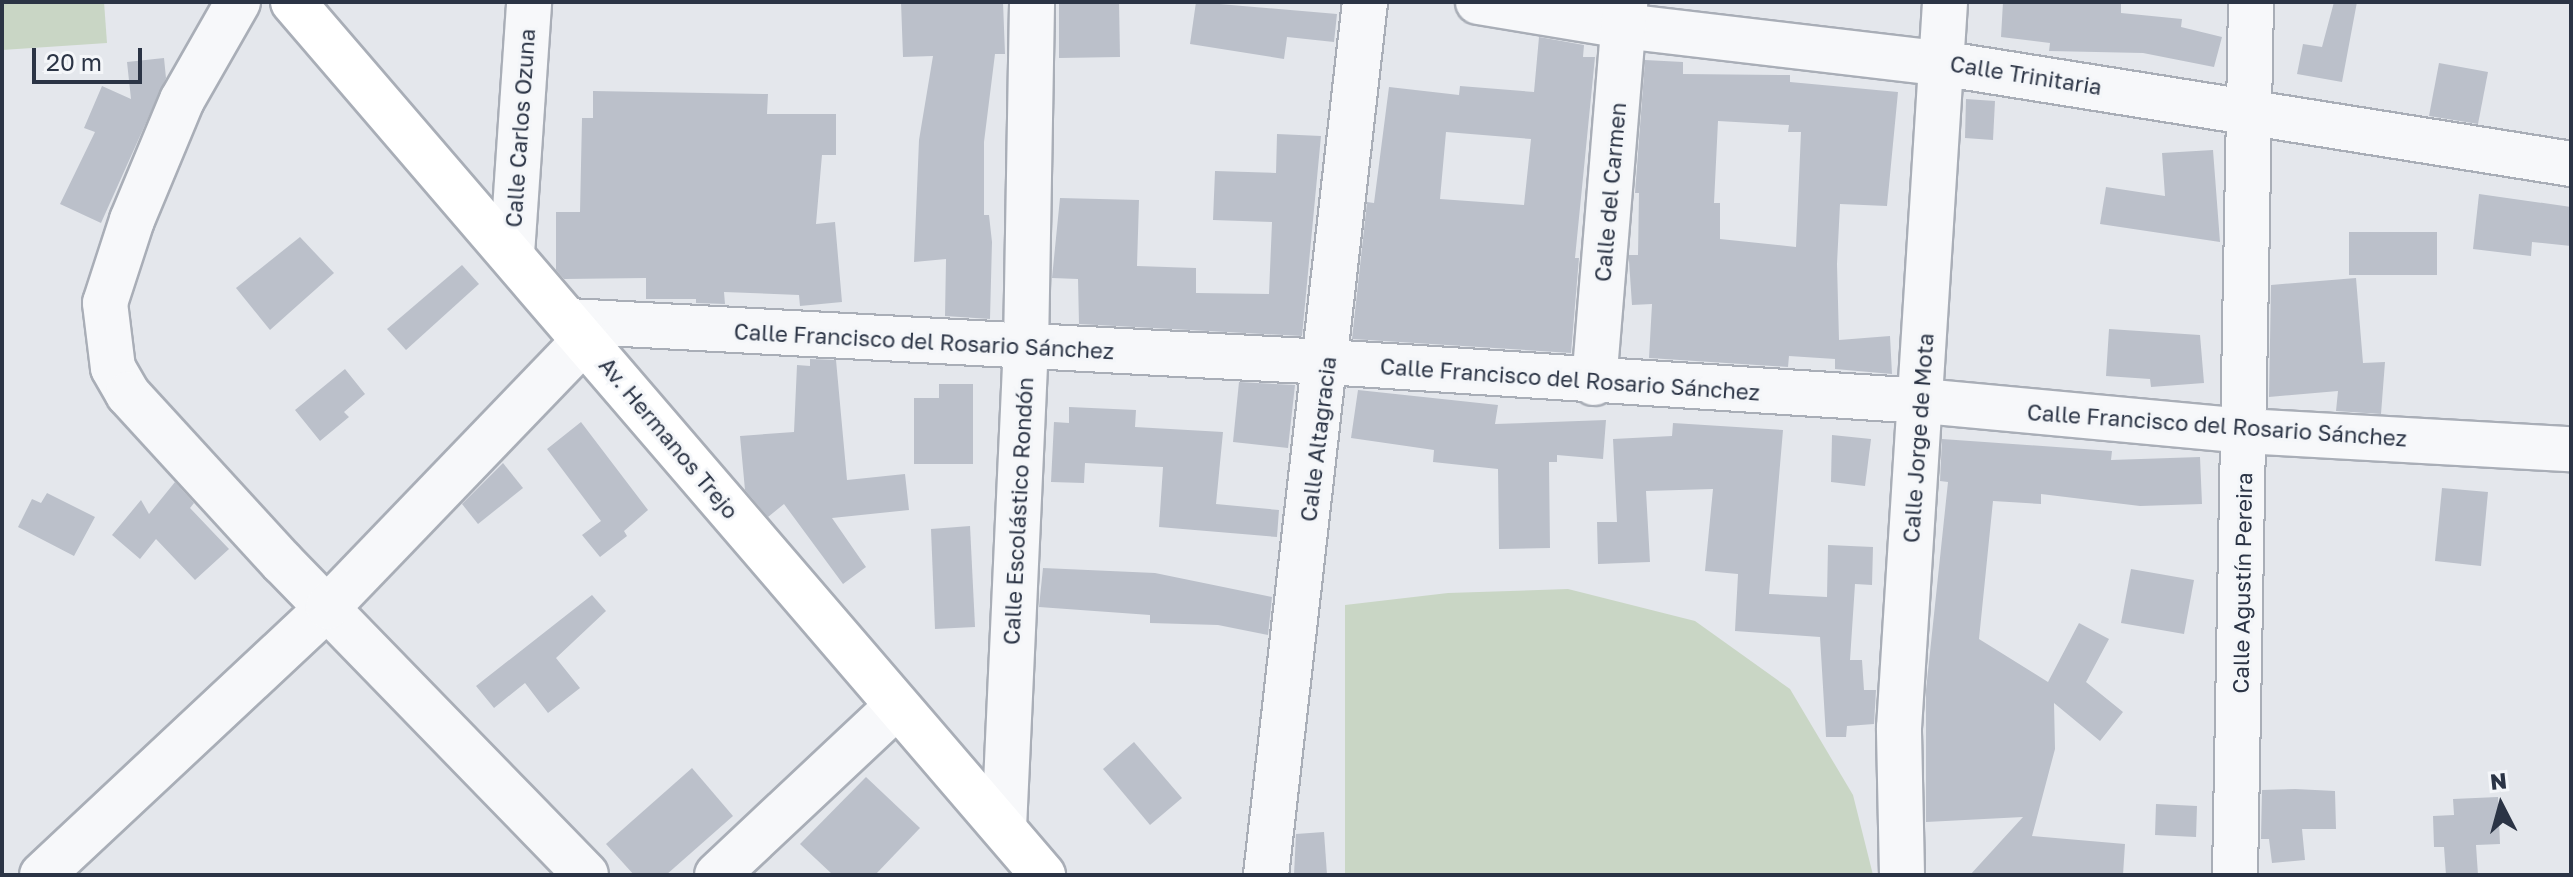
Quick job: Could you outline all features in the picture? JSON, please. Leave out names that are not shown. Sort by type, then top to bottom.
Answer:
[{"type":"main road","name":"Av. Hermanos Trejo","points":[[293,2],[577,330],[895,708],[1043,875]]},
{"type":"street","points":[[238,2],[182,100],[132,220],[105,303],[105,338],[113,368],[128,394],[586,875]]},
{"type":"street","name":"Calle Carlos Ozuna","points":[[512,254],[529,2]]},
{"type":"street","name":"Calle Escolástico Rondón","points":[[1004,828],[1026,348],[1032,2]]},
{"type":"street","name":"Calle Altagracia","points":[[1266,875],[1327,362],[1365,2]]},
{"type":"street","name":"Calle Trinitaria","points":[[1478,2],[1624,14],[2251,110],[2571,164]]},
{"type":"street","name":"Calle Jorge de Mota","points":[[1902,875],[1899,728],[1945,2]]},
{"type":"street","name":"Calle Agustín Pereira","points":[[2235,875],[2251,2]]},
{"type":"street","name":"Calle del Carmen","points":[[1594,383],[1624,14]]},
{"type":"street","points":[[42,875],[328,607],[577,330]]},
{"type":"street","name":"Calle Francisco del Rosario Sánchez","points":[[577,330],[1327,362],[1594,383],[1922,401],[2244,431],[2571,449]]},
{"type":"street","points":[[717,875],[895,708]]},
{"type":"green space","points":[[2,2],[104,2],[107,43],[2,50]]},
{"type":"green space","points":[[1568,589],[1695,621],[1790,689],[1853,795],[1873,875],[1345,875],[1345,605],[1448,593]]},
{"type":"building","points":[[901,2],[1003,2],[1005,54],[995,54],[984,142],[984,215],[989,215],[992,242],[990,319],[945,316],[946,259],[914,262],[919,140],[933,56],[903,57]]},
{"type":"building","points":[[1059,2],[1119,2],[1120,57],[1059,58]]},
{"type":"building","points":[[1196,2],[1337,14],[1334,42],[1287,37],[1284,59],[1190,44]]},
{"type":"building","points":[[2003,2],[2121,2],[2121,13],[2182,19],[2181,27],[2222,37],[2214,67],[2143,53],[2049,51],[2050,43],[2001,37]]},
{"type":"building","points":[[2334,2],[2357,2],[2342,82],[2297,74],[2303,44],[2322,47]]},
{"type":"building","points":[[1539,37],[1584,45],[1583,57],[1595,57],[1575,258],[1579,258],[1571,353],[1352,339],[1367,202],[1374,203],[1389,87],[1459,95],[1460,86],[1534,92]],"holes":[[[1446,132],[1531,139],[1524,205],[1440,199]]]},
{"type":"building","points":[[164,58],[166,78],[101,223],[60,204],[95,132],[84,128],[102,86],[131,99],[127,62]]},
{"type":"building","points":[[1645,60],[1683,62],[1683,74],[1790,75],[1790,82],[1898,92],[1887,206],[1840,204],[1837,264],[1839,340],[1890,336],[1892,374],[1835,369],[1835,359],[1789,356],[1788,367],[1649,358],[1652,304],[1632,305],[1629,255],[1638,255],[1639,193],[1635,193]],"holes":[[[1718,121],[1789,125],[1788,132],[1801,132],[1796,247],[1720,239],[1720,203],[1714,203]]]},
{"type":"building","points":[[2439,63],[2488,72],[2478,124],[2429,116]]},
{"type":"building","points":[[593,91],[768,94],[767,114],[836,114],[836,155],[822,155],[816,224],[835,222],[842,302],[800,306],[799,295],[724,292],[725,304],[696,303],[696,299],[646,299],[646,278],[564,279],[556,270],[556,212],[580,212],[582,118],[593,118]]},
{"type":"building","points":[[1966,99],[1995,101],[1993,140],[1965,138]]},
{"type":"building","points":[[1277,134],[1321,136],[1302,336],[1079,324],[1078,279],[1052,278],[1060,198],[1139,200],[1137,266],[1196,268],[1196,293],[1269,294],[1272,222],[1213,220],[1215,171],[1276,173]]},
{"type":"building","points":[[2213,150],[2220,242],[2100,224],[2106,187],[2165,196],[2162,153]]},
{"type":"building","points":[[2479,194],[2571,207],[2571,246],[2532,242],[2531,256],[2473,249]]},
{"type":"building","points":[[2349,232],[2437,232],[2437,275],[2349,275]]},
{"type":"building","points":[[300,237],[334,273],[270,330],[236,288]]},
{"type":"building","points":[[462,265],[479,284],[406,350],[387,329]]},
{"type":"building","points":[[2356,278],[2363,363],[2385,362],[2381,414],[2336,411],[2338,391],[2269,397],[2271,285]]},
{"type":"building","points":[[2109,329],[2200,335],[2204,383],[2151,387],[2150,379],[2106,376]]},
{"type":"building","points":[[810,359],[836,360],[847,480],[905,474],[909,510],[832,518],[866,567],[843,584],[784,504],[768,517],[745,490],[740,436],[794,432],[797,365],[810,366]]},
{"type":"building","points":[[345,369],[365,394],[344,412],[349,417],[320,441],[295,410]]},
{"type":"building","points":[[1239,382],[1295,385],[1288,448],[1233,442]]},
{"type":"building","points":[[939,384],[973,384],[973,464],[914,464],[914,398],[939,398]]},
{"type":"building","points":[[1358,390],[1498,405],[1495,424],[1606,420],[1603,459],[1557,455],[1557,462],[1549,462],[1550,548],[1499,549],[1498,469],[1433,462],[1434,450],[1351,438]]},
{"type":"building","points":[[1069,407],[1136,410],[1135,427],[1223,432],[1216,504],[1279,510],[1277,537],[1159,527],[1163,467],[1085,463],[1084,483],[1051,482],[1054,422],[1069,423]]},
{"type":"building","points":[[581,422],[648,510],[624,531],[627,536],[600,557],[582,535],[601,521],[547,449]]},
{"type":"building","points":[[1673,423],[1783,430],[1769,594],[1827,597],[1828,545],[1873,547],[1872,585],[1855,584],[1850,660],[1862,660],[1864,690],[1876,690],[1874,724],[1847,726],[1846,737],[1826,737],[1820,637],[1735,631],[1738,574],[1705,571],[1713,489],[1646,491],[1650,562],[1598,564],[1597,522],[1617,522],[1613,439],[1672,436]]},
{"type":"building","points":[[1832,435],[1871,439],[1865,486],[1831,482]]},
{"type":"building","points":[[1942,439],[2112,451],[2111,460],[2200,457],[2202,504],[2140,506],[2041,494],[2041,504],[1993,501],[1979,639],[2048,682],[2079,623],[2109,639],[2086,682],[2123,712],[2100,741],[2054,703],[2055,749],[2032,836],[2125,844],[2123,875],[1970,875],[2023,817],[1926,822],[1926,690],[1948,482],[1940,481]]},
{"type":"building","points":[[503,463],[523,488],[478,524],[462,504]]},
{"type":"building","points":[[175,482],[194,503],[190,508],[229,549],[195,580],[156,539],[140,559],[112,535],[141,500],[149,514]]},
{"type":"building","points":[[2442,488],[2488,492],[2481,566],[2435,561]]},
{"type":"building","points":[[47,493],[95,517],[74,556],[18,527],[32,499],[41,503]]},
{"type":"building","points":[[970,526],[975,627],[935,629],[931,529]]},
{"type":"building","points":[[1043,568],[1155,573],[1272,597],[1268,635],[1218,625],[1150,623],[1150,615],[1039,607]]},
{"type":"building","points":[[2131,569],[2194,580],[2184,634],[2121,623]]},
{"type":"building","points":[[592,595],[606,611],[556,658],[580,688],[548,713],[525,683],[494,708],[476,686]]},
{"type":"building","points":[[1134,742],[1182,798],[1150,825],[1103,769]]},
{"type":"building","points":[[692,768],[733,816],[666,875],[634,875],[606,844]]},
{"type":"building","points":[[866,777],[920,828],[875,875],[833,875],[800,844]]},
{"type":"building","points":[[2262,790],[2335,791],[2336,829],[2302,829],[2305,860],[2272,863],[2269,839],[2261,839]]},
{"type":"building","points":[[2498,797],[2500,844],[2476,845],[2478,875],[2446,875],[2444,847],[2434,847],[2433,816],[2454,815],[2453,799]]},
{"type":"building","points":[[2156,804],[2197,806],[2196,837],[2155,835]]},
{"type":"building","points":[[1324,832],[1327,875],[1294,875],[1296,834]]}]
